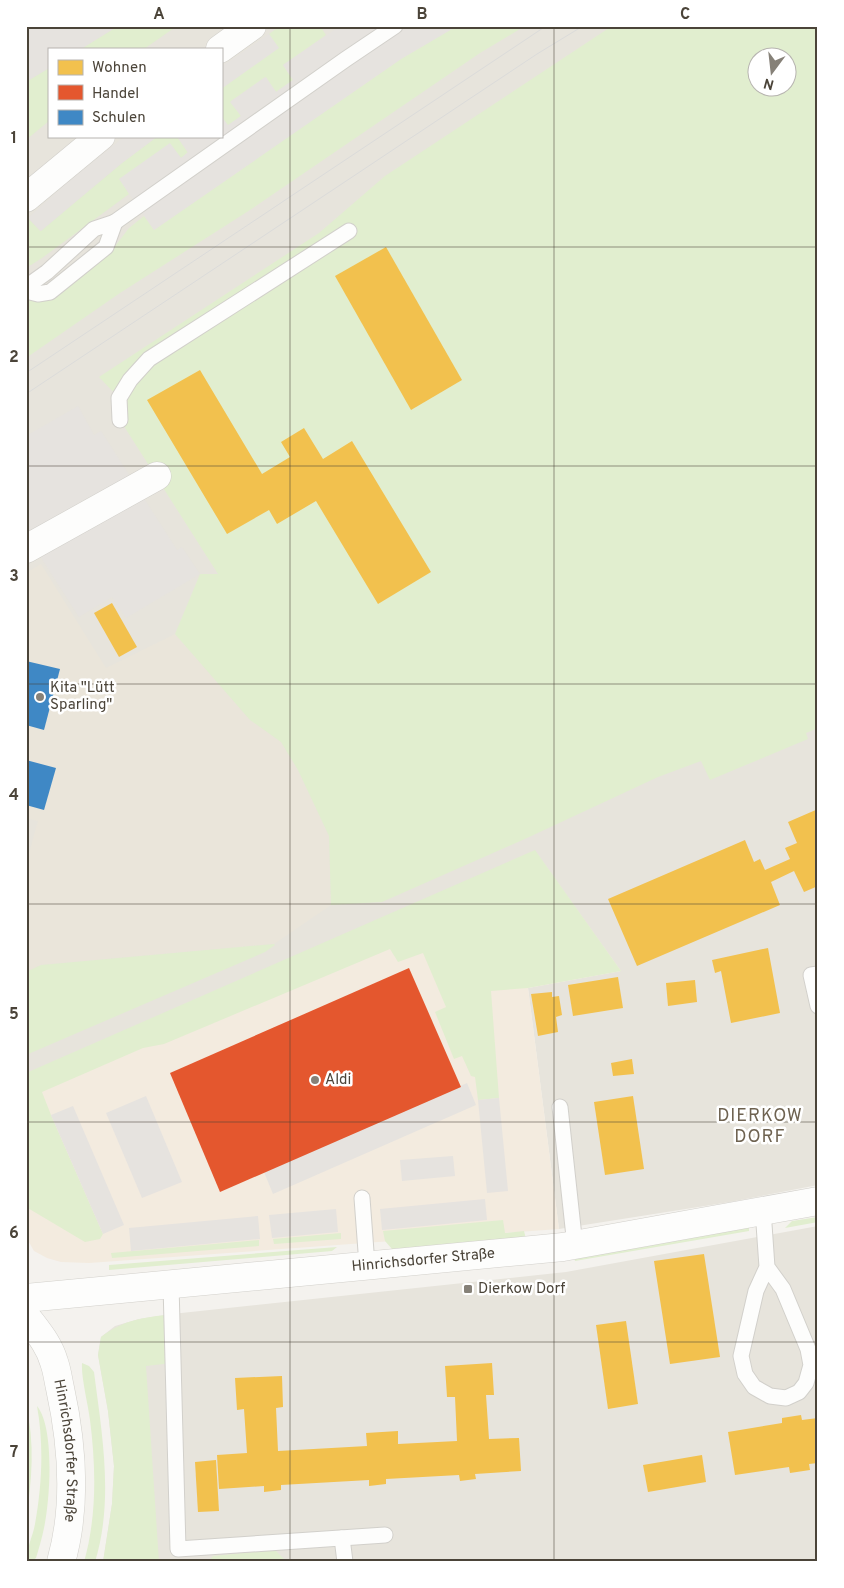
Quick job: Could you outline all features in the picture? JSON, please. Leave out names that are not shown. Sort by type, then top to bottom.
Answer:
[{"type":"street","points":[[221,48],[252,26]]},
{"type":"street","points":[[26,198],[100,138]]},
{"type":"street","points":[[26,549],[156,476]]},
{"type":"street","name":"Hinrichsdorfer Straße","points":[[26,1298],[575,1246],[818,1200]]},
{"type":"street","name":"Hinrichsdorfer Straße","points":[[26,1316],[45,1340],[54,1361],[65,1409],[70,1491],[69,1521],[61,1562]]},
{"type":"lane","points":[[26,286],[47,272],[94,229],[115,222],[395,26]]},
{"type":"lane","points":[[26,291],[38,294],[50,292],[106,247],[115,222]]},
{"type":"lane","points":[[120,420],[119,398],[130,380],[149,359],[349,231]]},
{"type":"lane","points":[[818,974],[811,975],[818,1006]]},
{"type":"lane","points":[[560,1106],[575,1246]]},
{"type":"lane","points":[[362,1198],[367,1265]]},
{"type":"lane","points":[[763,1210],[767,1267],[756,1291],[741,1356],[745,1374],[754,1387],[770,1396],[786,1398],[799,1392],[806,1383],[811,1365],[808,1348],[783,1289],[767,1267]]},
{"type":"lane","points":[[171,1285],[178,1549],[385,1535]]},
{"type":"lane","points":[[342,1538],[345,1562]]},
{"type":"shaded area","points":[[26,26],[818,26],[818,1185],[730,1202],[559,1229],[528,988],[620,971],[543,862],[26,1085]]},
{"type":"shaded area","points":[[26,26],[118,26],[83,48],[48,48],[48,69],[26,82]]},
{"type":"shaded area","points":[[340,26],[457,26],[401,59],[154,230],[119,179],[170,143],[181,158],[188,152],[178,138],[222,138],[222,117],[228,125],[241,116],[230,102],[266,77],[276,92],[293,80],[283,65]]},
{"type":"shaded area","points":[[269,34],[279,48],[222,88],[222,66]]},
{"type":"shaded area","points":[[123,138],[155,138],[122,163],[41,231],[28,218],[68,182]]},
{"type":"shaded area","points":[[78,406],[94,435],[101,431],[177,550],[182,547],[200,574],[126,618],[112,597],[79,617],[40,556],[26,563],[26,436]]},
{"type":"shaded area","points":[[41,564],[106,668],[175,634],[250,720],[281,742],[298,770],[329,836],[331,905],[274,944],[41,965],[26,972],[26,864],[38,821],[26,818],[26,573]]},
{"type":"shaded area","points":[[543,862],[621,971],[528,988],[559,1229],[89,1263],[61,1262],[47,1258],[34,1251],[26,1237],[26,1085]]},
{"type":"shaded area","points":[[467,1083],[476,1105],[273,1194],[264,1172]]},
{"type":"shaded area","points":[[146,1096],[182,1182],[142,1198],[106,1113]]},
{"type":"shaded area","points":[[499,1098],[508,1191],[487,1193],[478,1100]]},
{"type":"shaded area","points":[[73,1106],[124,1225],[103,1234],[51,1115]]},
{"type":"shaded area","points":[[453,1156],[455,1176],[402,1181],[400,1160]]},
{"type":"shaded area","points":[[485,1199],[487,1220],[382,1230],[380,1209]]},
{"type":"shaded area","points":[[336,1209],[338,1232],[272,1238],[269,1215]]},
{"type":"shaded area","points":[[258,1216],[260,1239],[131,1251],[129,1228]]},
{"type":"shaded area","points":[[818,1226],[818,1562],[103,1562],[112,1504],[114,1466],[108,1411],[98,1355],[101,1337],[115,1326],[139,1319],[172,1314],[566,1272]]},
{"type":"green space","points":[[118,26],[177,26],[145,48],[83,48]]},
{"type":"green space","points":[[280,26],[320,26],[326,35],[283,65],[293,80],[276,92],[265,77],[231,101],[241,116],[228,126],[222,117],[222,88],[278,48],[269,34]]},
{"type":"green space","points":[[457,26],[525,26],[480,53],[250,210],[120,293],[26,358],[26,299],[36,302],[54,297],[109,254],[129,228],[144,216],[154,230],[401,59]]},
{"type":"green space","points":[[612,26],[818,26],[818,728],[806,733],[808,739],[710,780],[701,761],[658,777],[527,838],[382,902],[331,905],[329,836],[298,770],[281,742],[250,720],[175,634],[200,574],[218,574],[120,420],[119,398],[99,377],[319,233],[385,176]]},
{"type":"green space","points":[[48,69],[48,122],[26,140],[26,82]]},
{"type":"green space","points":[[155,138],[178,138],[188,153],[181,158],[170,144],[120,179],[129,194],[42,258],[26,266],[26,219],[28,218],[40,231]]},
{"type":"green space","points":[[535,850],[621,971],[528,988],[491,991],[499,1098],[478,1100],[475,1077],[471,1076],[462,1056],[454,1059],[435,1012],[446,1007],[423,953],[398,962],[390,949],[164,1044],[143,1048],[42,1092],[103,1234],[100,1239],[85,1242],[26,1207],[26,1073]]},
{"type":"green space","points":[[274,944],[265,952],[26,1055],[26,972],[41,965]]},
{"type":"green space","points":[[818,1217],[818,1222],[785,1228],[792,1221]]},
{"type":"green space","points":[[503,1220],[505,1233],[524,1231],[526,1239],[392,1249],[385,1241],[383,1231]]},
{"type":"green space","points":[[749,1227],[749,1231],[575,1261],[574,1257]]},
{"type":"green space","points":[[341,1233],[341,1239],[274,1244],[273,1239]]},
{"type":"green space","points":[[259,1240],[259,1246],[112,1258],[111,1253]]},
{"type":"green space","points":[[337,1247],[332,1251],[109,1270],[109,1265]]},
{"type":"green space","points":[[172,1314],[172,1363],[146,1366],[159,1562],[103,1562],[112,1504],[114,1466],[108,1411],[98,1355],[101,1337],[126,1323],[143,1318]]},
{"type":"green space","points":[[82,1363],[89,1366],[94,1372],[105,1467],[104,1515],[101,1539],[95,1562],[84,1562],[91,1527],[94,1473],[92,1438]]},
{"type":"green space","points":[[26,1405],[31,1433],[32,1461],[26,1518]]},
{"type":"green space","points":[[37,1406],[43,1416],[49,1447],[48,1500],[44,1528],[36,1558],[26,1562],[35,1524],[41,1480],[41,1435]]},
{"type":"green space","points":[[275,1550],[287,1562],[208,1562],[213,1556]]},
{"type":"building: Wohnen","points":[[386,247],[462,380],[411,410],[335,276]]},
{"type":"building: Wohnen","points":[[200,370],[262,474],[290,457],[281,442],[304,428],[323,459],[352,441],[431,572],[378,604],[316,501],[277,524],[269,510],[227,534],[147,400]]},
{"type":"building: Wohnen","points":[[112,603],[137,647],[119,657],[94,613]]},
{"type":"building: Wohnen","points":[[818,809],[818,886],[804,892],[794,871],[771,882],[780,905],[637,966],[608,899],[745,840],[754,862],[760,859],[765,870],[790,859],[785,848],[797,843],[788,822]]},
{"type":"building: Wohnen","points":[[768,948],[780,1013],[731,1023],[721,971],[715,973],[712,960]]},
{"type":"building: Wohnen","points":[[618,977],[623,1008],[573,1016],[568,985]]},
{"type":"building: Wohnen","points":[[695,980],[697,1002],[668,1006],[666,983]]},
{"type":"building: Wohnen","points":[[552,992],[552,997],[559,996],[562,1015],[556,1017],[558,1032],[538,1036],[531,994]]},
{"type":"building: Wohnen","points":[[632,1059],[634,1074],[613,1076],[611,1063]]},
{"type":"building: Wohnen","points":[[633,1096],[644,1169],[605,1175],[594,1102]]},
{"type":"building: Wohnen","points":[[704,1254],[720,1357],[670,1364],[654,1261]]},
{"type":"building: Wohnen","points":[[626,1321],[638,1404],[608,1409],[596,1325]]},
{"type":"building: Wohnen","points":[[492,1363],[494,1395],[486,1395],[489,1439],[519,1438],[521,1471],[475,1474],[476,1479],[460,1481],[459,1475],[386,1479],[386,1484],[369,1486],[369,1480],[281,1485],[281,1490],[264,1492],[264,1486],[219,1489],[217,1455],[247,1453],[244,1409],[237,1410],[235,1378],[282,1376],[283,1407],[276,1408],[278,1451],[367,1446],[366,1433],[398,1431],[398,1444],[457,1441],[455,1397],[447,1397],[445,1366]]},
{"type":"building: Wohnen","points":[[801,1415],[802,1420],[818,1418],[818,1463],[809,1464],[810,1470],[790,1473],[789,1467],[735,1475],[728,1432],[782,1423],[782,1418]]},
{"type":"building: Wohnen","points":[[702,1455],[706,1482],[648,1492],[643,1465]]},
{"type":"building: Wohnen","points":[[216,1460],[219,1511],[198,1512],[195,1462]]},
{"type":"building: Handel","name":"Aldi","points":[[409,968],[461,1087],[220,1192],[170,1073]]},
{"type":"building: Schulen","name":"Kita \"Lütt Sparling\"","points":[[26,661],[60,669],[44,730],[26,725]]},
{"type":"building: Schulen","points":[[26,760],[56,768],[44,810],[26,805]]},
{"type":"tram line","points":[[26,373],[546,26]]},
{"type":"tram line","points":[[26,394],[537,54],[583,26]]},
{"type":"place","name":"Kita \"Lütt Sparling\"","points":[[40,697]]},
{"type":"place","name":"Aldi","points":[[315,1080]]},
{"type":"place","name":"Dierkow Dorf","points":[[468,1289]]},
{"type":"district","name":"DIERKOW DORF","points":[[760,1126]]}]
